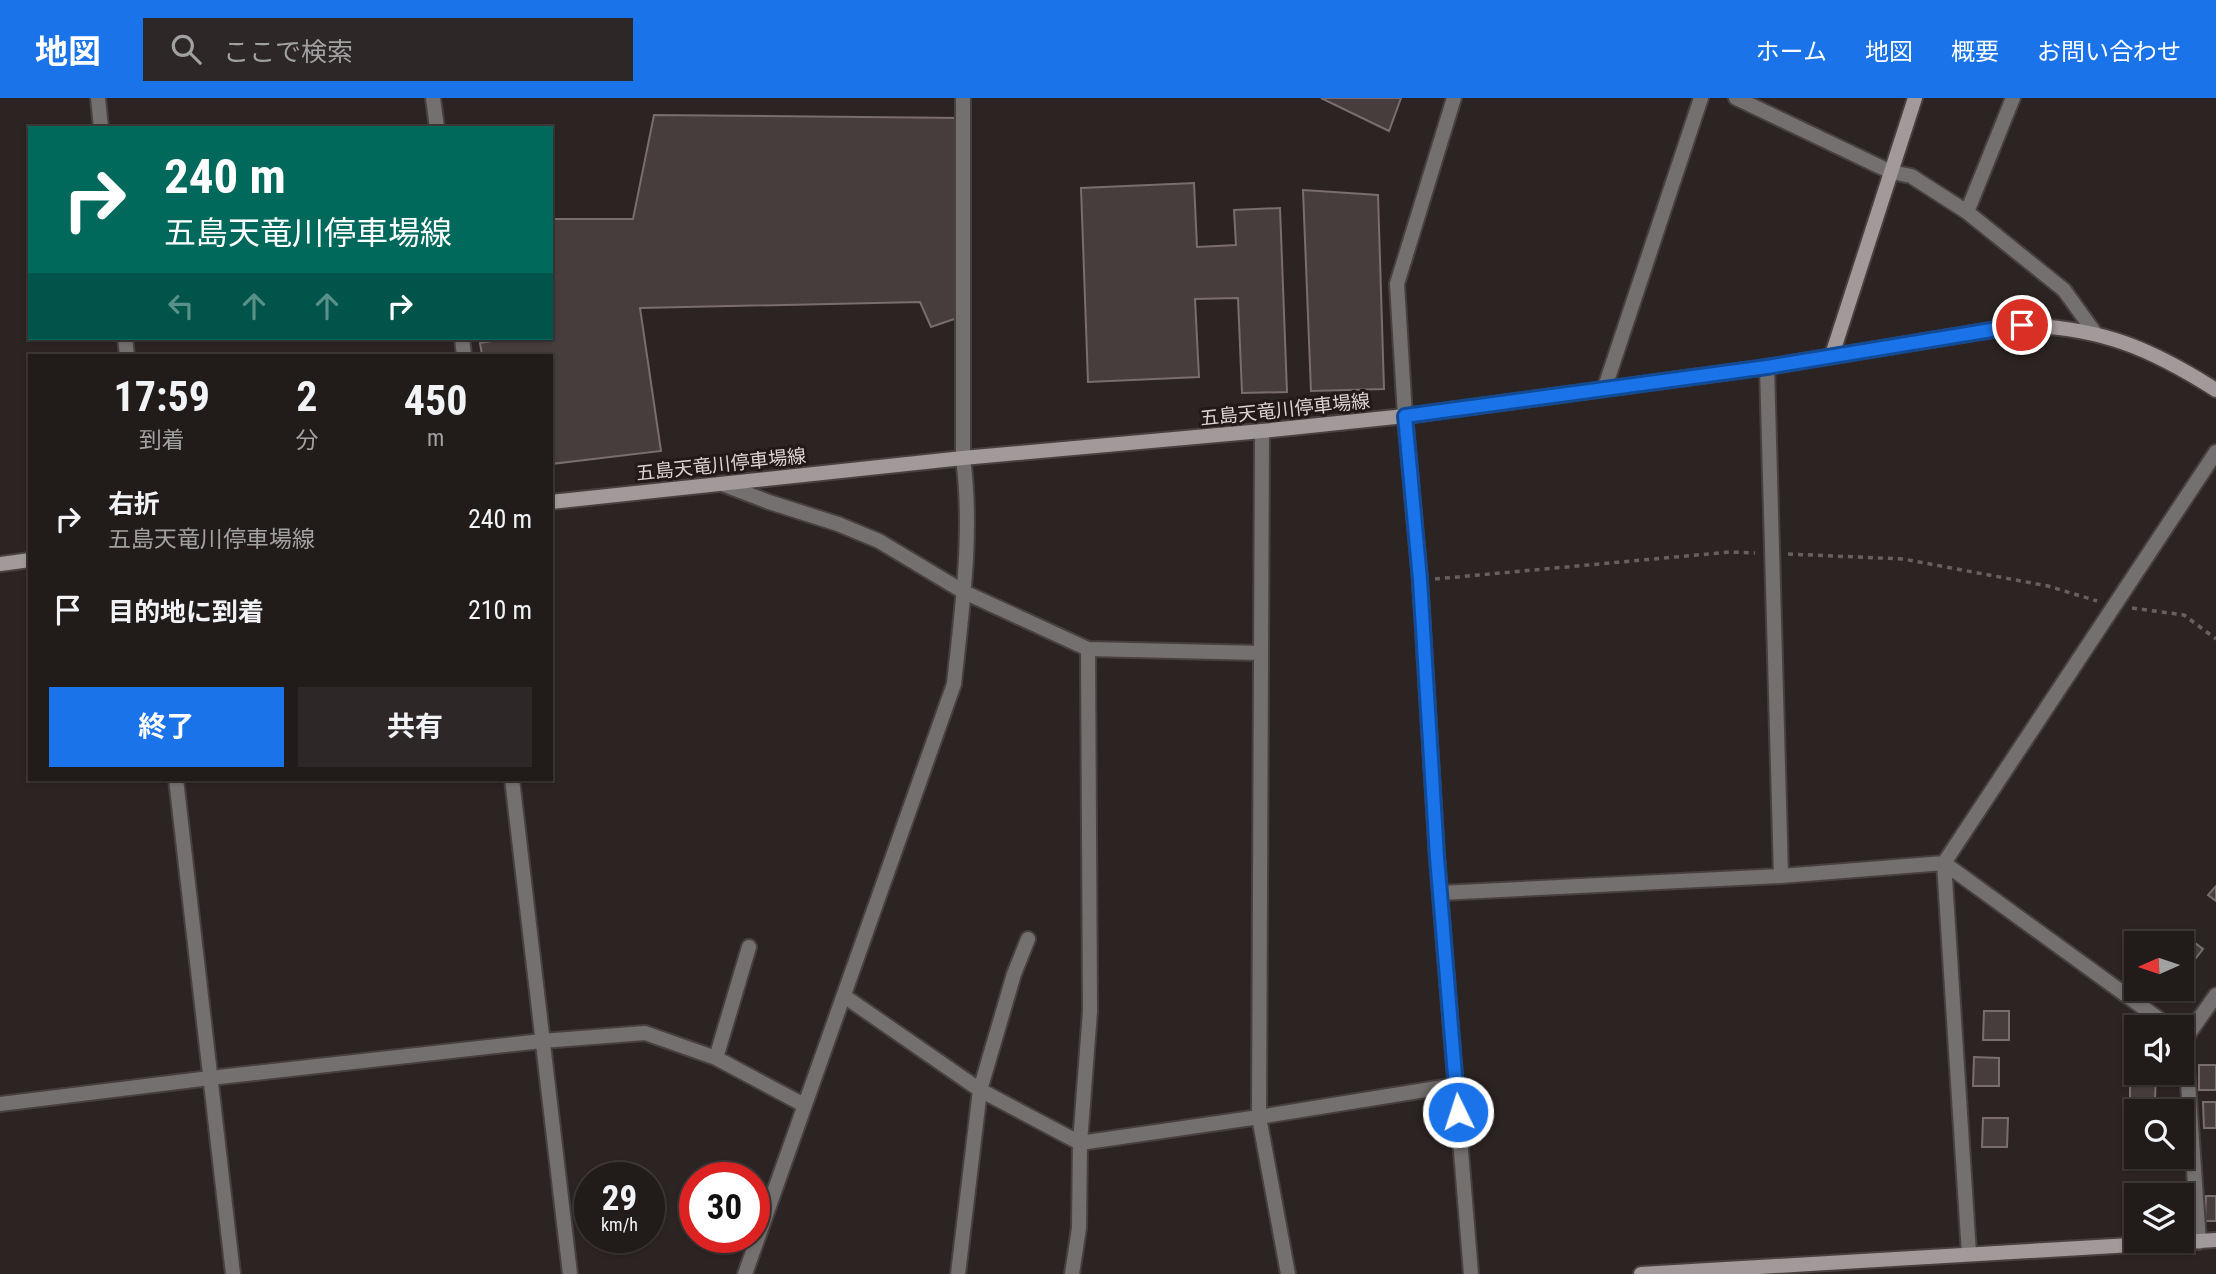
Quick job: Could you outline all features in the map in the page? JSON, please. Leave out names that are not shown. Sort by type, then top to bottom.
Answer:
[{"type":"main road","points":[[1832,355],[1915,98]]},
{"type":"main road","name":"五島天竜川停車場線","points":[[553,502],[963,458],[1405,416],[1767,367],[2022,325],[2095,333],[2138,348],[2182,369],[2216,390]]},
{"type":"main road","points":[[0,564],[28,560]]},
{"type":"main road","points":[[1641,1274],[2216,1240]]},
{"type":"street","points":[[98,98],[101,126]]},
{"type":"street","points":[[433,98],[437,126]]},
{"type":"street","points":[[744,1274],[954,684],[964,592],[968,496],[963,458],[963,98]]},
{"type":"street","points":[[1454,98],[1397,284],[1440,892],[1471,1274]]},
{"type":"street","points":[[1605,387],[1701,98]]},
{"type":"street","points":[[1736,98],[1891,172],[1911,176],[1967,212],[2064,290],[2095,333]]},
{"type":"street","points":[[1967,212],[2013,98]]},
{"type":"street","points":[[1767,367],[1781,876]]},
{"type":"street","points":[[1262,431],[1259,1117],[1288,1274]]},
{"type":"street","points":[[1969,1254],[1944,863],[2216,452]]},
{"type":"street","points":[[722,484],[879,541],[964,592],[1088,649],[1261,653]]},
{"type":"street","points":[[1072,1274],[1079,1228],[1080,1143],[1090,1011],[1088,649]]},
{"type":"street","points":[[176,781],[233,1274]]},
{"type":"street","points":[[512,781],[570,1274]]},
{"type":"street","points":[[1440,892],[1781,876],[1944,863],[2153,1015]]},
{"type":"street","points":[[958,1274],[980,1090],[1014,974],[1028,939]]},
{"type":"street","points":[[716,1058],[749,947]]},
{"type":"street","points":[[2194,1024],[2216,995]]},
{"type":"street","points":[[844,996],[980,1090],[1080,1143],[1456,1085]]},
{"type":"street","points":[[0,1104],[542,1041],[645,1033],[716,1058],[804,1105]]},
{"type":"street","points":[[2188,1085],[2199,1242]]},
{"type":"path","points":[[1420,580],[1730,552],[1903,559],[2048,586],[2113,606],[2184,615],[2216,639]]},
{"type":"building","points":[[1321,98],[1401,98],[1389,131]]},
{"type":"building","points":[[654,115],[963,118],[963,316],[931,327],[920,302],[640,308],[661,451],[553,464],[553,354],[482,354],[480,343],[498,340],[553,340],[553,219],[633,219]]},
{"type":"building","points":[[1194,183],[1197,247],[1236,245],[1234,210],[1280,208],[1287,392],[1242,393],[1238,298],[1195,299],[1199,377],[1088,382],[1081,188]]},
{"type":"building","points":[[1303,190],[1378,195],[1384,389],[1311,391]]},
{"type":"building","points":[[2216,886],[2216,901],[2208,895]]},
{"type":"building","points":[[2194,942],[2203,949],[2194,960]]},
{"type":"building","points":[[1984,1011],[2009,1011],[2009,1040],[1983,1040]]},
{"type":"building","points":[[1974,1057],[1999,1058],[1999,1086],[1973,1086]]},
{"type":"building","points":[[2199,1065],[2216,1065],[2216,1090],[2199,1090]]},
{"type":"building","points":[[2130,1085],[2156,1085],[2155,1099],[2130,1099]]},
{"type":"building","points":[[2203,1102],[2216,1102],[2216,1128],[2204,1128]]},
{"type":"building","points":[[1983,1118],[2008,1118],[2007,1147],[1982,1147]]},
{"type":"building","points":[[2206,1196],[2216,1196],[2216,1221],[2205,1221]]},
{"type":"route","points":[[1458,1112],[1437,857],[1420,580],[1405,416],[1767,367],[2022,325]]}]
